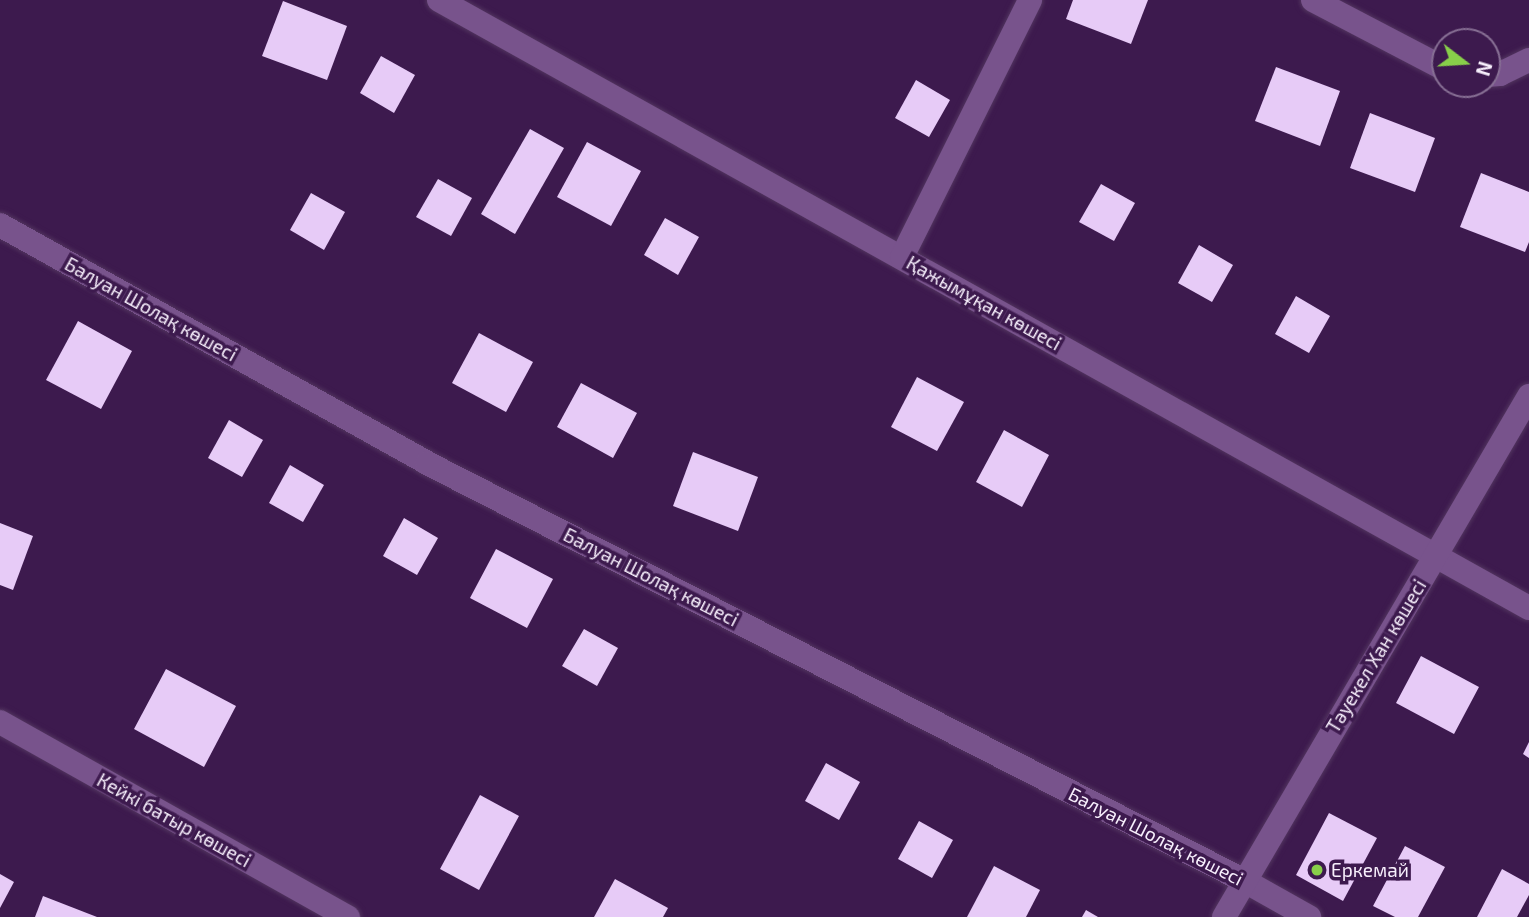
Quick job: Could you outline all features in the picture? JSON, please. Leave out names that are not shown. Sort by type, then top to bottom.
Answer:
[{"type":"street","name":"Қажымұқан көшесі","points":[[439,0],[1529,608]]},
{"type":"street","points":[[902,257],[1030,0]]},
{"type":"street","points":[[1313,0],[1431,62]]},
{"type":"street","points":[[1501,74],[1529,60]]},
{"type":"street","name":"Балуан Шолақ көшесі","points":[[0,225],[427,463],[1243,880],[1308,917]]},
{"type":"street","name":"Тәуекел Хан көшесі","points":[[1224,917],[1243,880],[1529,396]]},
{"type":"street","name":"Кейкі батыр көшесі","points":[[0,722],[348,917]]},
{"type":"building","points":[[1073,0],[1148,0],[1131,44],[1066,19]]},
{"type":"building","points":[[283,1],[347,26],[327,80],[262,56]]},
{"type":"building","points":[[381,56],[415,75],[394,113],[360,93]]},
{"type":"building","points":[[1276,67],[1340,91],[1320,146],[1255,121]]},
{"type":"building","points":[[916,80],[950,100],[929,137],[895,118]]},
{"type":"building","points":[[1370,113],[1435,138],[1415,192],[1350,168]]},
{"type":"building","points":[[530,129],[564,148],[515,234],[481,214]]},
{"type":"building","points":[[587,142],[641,171],[611,226],[557,197]]},
{"type":"building","points":[[1481,173],[1529,192],[1529,242],[1525,252],[1460,227]]},
{"type":"building","points":[[438,179],[472,198],[451,236],[416,217]]},
{"type":"building","points":[[1101,184],[1135,203],[1114,241],[1079,222]]},
{"type":"building","points":[[311,193],[345,212],[324,250],[290,230]]},
{"type":"building","points":[[665,218],[699,237],[678,275],[644,255]]},
{"type":"building","points":[[1199,245],[1233,265],[1212,302],[1178,283]]},
{"type":"building","points":[[1296,296],[1330,316],[1309,353],[1275,334]]},
{"type":"building","points":[[78,321],[132,351],[101,409],[46,380]]},
{"type":"building","points":[[479,333],[533,362],[506,412],[452,383]]},
{"type":"building","points":[[917,377],[964,402],[937,451],[891,427]]},
{"type":"building","points":[[581,383],[637,413],[613,458],[557,427]]},
{"type":"building","points":[[229,420],[263,440],[242,477],[208,458]]},
{"type":"building","points":[[1004,430],[1049,455],[1022,507],[976,482]]},
{"type":"building","points":[[693,452],[758,477],[738,531],[673,506]]},
{"type":"building","points":[[290,465],[324,485],[303,522],[269,503]]},
{"type":"building","points":[[404,518],[438,538],[417,575],[383,556]]},
{"type":"building","points":[[0,523],[33,536],[13,590],[0,585]]},
{"type":"building","points":[[496,549],[553,579],[527,628],[470,598]]},
{"type":"building","points":[[584,629],[618,648],[597,686],[562,666]]},
{"type":"building","points":[[1421,656],[1479,687],[1454,734],[1396,703]]},
{"type":"building","points":[[166,669],[236,706],[204,767],[134,729]]},
{"type":"building","points":[[1529,742],[1529,758],[1523,754]]},
{"type":"building","points":[[826,763],[860,782],[839,820],[805,801]]},
{"type":"building","points":[[480,795],[519,816],[479,890],[440,869]]},
{"type":"building","name":"Еркемай","points":[[1329,813],[1377,838],[1343,901],[1296,875]]},
{"type":"building","points":[[919,821],[953,840],[932,878],[898,859]]},
{"type":"building","points":[[1405,846],[1445,867],[1418,917],[1395,917],[1373,906]]},
{"type":"building","points":[[994,866],[1040,890],[1026,917],[967,917]]},
{"type":"building","points":[[1502,869],[1529,884],[1529,895],[1517,917],[1477,917]]},
{"type":"building","points":[[0,874],[14,882],[0,908]]},
{"type":"building","points":[[615,879],[668,908],[663,917],[594,917]]},
{"type":"building","points":[[43,896],[97,917],[35,917]]},
{"type":"building","points":[[1086,910],[1098,917],[1082,917]]},
{"type":"place","name":"Еркемай","points":[[1317,870]]}]
